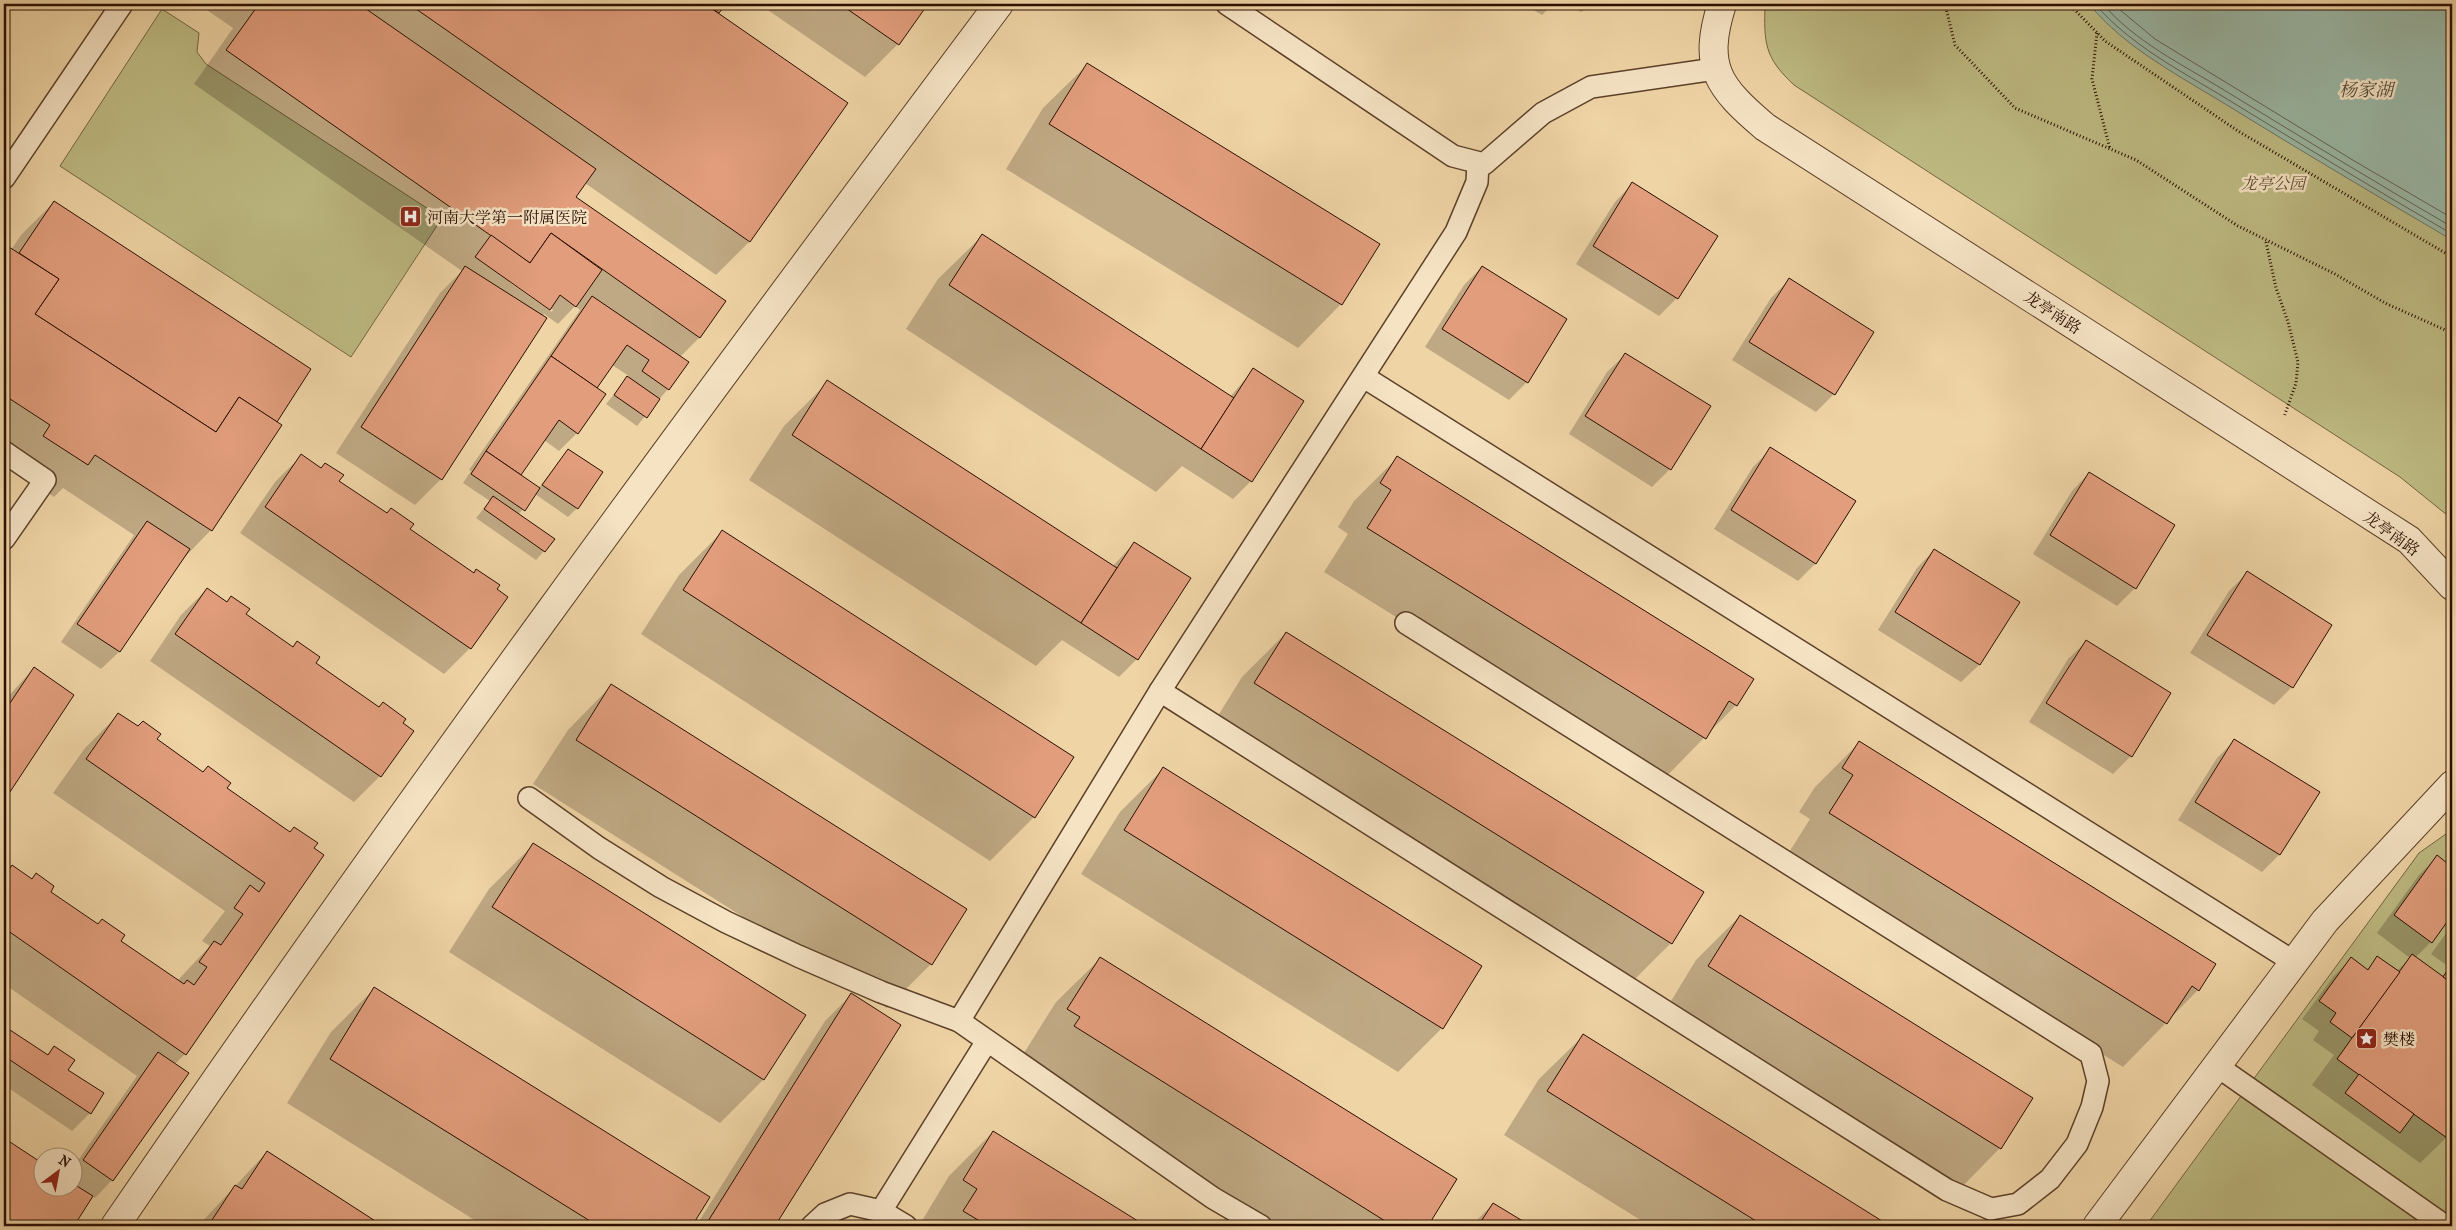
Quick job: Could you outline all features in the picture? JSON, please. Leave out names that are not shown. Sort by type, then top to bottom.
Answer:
[{"type":"street","points":[[115,1226],[270,999],[685,424],[999,4]]},
{"type":"street","name":"龙亭南路","points":[[1722,4],[1714,38],[1715,69],[1726,90],[1743,109],[1765,127],[2409,540],[2452,586]]},
{"type":"street","points":[[2097,1226],[2325,921],[2452,785]]},
{"type":"lane","points":[[7,165],[122,4]]},
{"type":"lane","points":[[1227,4],[1453,156],[1484,164],[1543,113],[1591,86],[1715,69]]},
{"type":"lane","points":[[959,1021],[1160,691],[1456,232],[1477,182],[1478,163]]},
{"type":"lane","points":[[1364,377],[2294,962]]},
{"type":"lane","points":[[4,452],[45,480],[4,539]]},
{"type":"lane","points":[[1160,691],[1947,1190],[1991,1208],[2018,1204],[2050,1179],[2077,1144],[2092,1107],[2098,1081],[2090,1054],[1406,623]]},
{"type":"lane","points":[[529,798],[615,858],[661,887],[726,922],[856,981],[959,1021],[1213,1198],[1261,1226]]},
{"type":"lane","points":[[881,1211],[987,1041]]},
{"type":"lane","points":[[2217,1066],[2441,1223],[2439,1226]]},
{"type":"lane","points":[[812,1226],[825,1214],[850,1204],[881,1211],[906,1226]]},
{"type":"path","points":[[1945,4],[1955,45],[2015,108],[2136,160],[2238,226],[2334,274],[2387,304],[2452,333]]},
{"type":"path","points":[[2070,4],[2106,41],[2238,131],[2452,257]]},
{"type":"path","points":[[2097,32],[2092,78],[2110,149]]},
{"type":"path","points":[[2266,241],[2276,288],[2288,322],[2298,362],[2296,383],[2272,453]]},
{"type":"green space","name":"龙亭公园","points":[[1765,4],[2452,4],[2452,519],[2400,477],[1794,85],[1777,66],[1768,49],[1765,29]]},
{"type":"green space","points":[[162,9],[199,33],[197,52],[206,64],[442,218],[351,357],[60,166]]},
{"type":"green space","name":"樊楼","points":[[2452,833],[2452,1226],[2146,1226],[2419,853],[2446,834]]},
{"type":"water","name":"杨家湖","points":[[2089,4],[2452,4],[2452,240],[2173,73],[2120,35]]},
{"type":"building","points":[[259,4],[359,4],[596,169],[576,197],[726,301],[700,338],[551,233],[530,263],[226,50]]},
{"type":"building","points":[[409,4],[705,4],[848,103],[750,242]]},
{"type":"building","points":[[705,4],[726,4],[719,13]]},
{"type":"building","points":[[840,4],[928,4],[899,45]]},
{"type":"building","points":[[1087,63],[1380,244],[1342,305],[1049,124]]},
{"type":"building","points":[[1632,182],[1718,236],[1678,299],[1593,246]]},
{"type":"building","points":[[54,201],[311,369],[277,422],[239,397],[216,432],[35,314],[59,279],[19,253]]},
{"type":"building","points":[[551,233],[602,270],[576,307],[560,295],[550,310],[475,257],[491,235],[530,263]]},
{"type":"building","points":[[982,234],[1234,398],[1201,449],[949,285]]},
{"type":"building","points":[[9,247],[59,279],[35,314],[216,432],[239,397],[282,425],[212,531],[95,455],[88,465],[43,436],[50,425],[4,395],[4,254]]},
{"type":"building","points":[[465,266],[547,318],[442,480],[361,427]]},
{"type":"building","points":[[1482,266],[1567,319],[1528,383],[1442,329]]},
{"type":"building","points":[[1789,278],[1874,332],[1835,395],[1749,342]]},
{"type":"building","points":[[592,296],[689,362],[669,390],[642,371],[649,360],[627,345],[597,388],[551,356]]},
{"type":"building","points":[[1625,353],[1711,406],[1671,470],[1585,416]]},
{"type":"building","points":[[551,356],[606,394],[578,434],[559,420],[521,475],[486,451]]},
{"type":"building","points":[[1253,368],[1304,401],[1252,482],[1201,449]]},
{"type":"building","points":[[627,376],[660,399],[647,418],[614,395]]},
{"type":"building","points":[[827,380],[1117,568],[1081,623],[792,435]]},
{"type":"building","points":[[1770,447],[1856,501],[1816,564],[1731,510]]},
{"type":"building","points":[[568,449],[603,472],[578,509],[542,485]]},
{"type":"building","points":[[486,451],[540,488],[525,511],[471,474]]},
{"type":"building","points":[[301,454],[321,468],[325,463],[344,475],[339,481],[387,513],[391,508],[414,524],[410,529],[474,573],[476,569],[500,585],[497,589],[508,597],[471,649],[265,507]]},
{"type":"building","points":[[1397,456],[1754,679],[1737,706],[1729,701],[1706,739],[1367,528],[1391,490],[1380,483]]},
{"type":"building","points":[[2089,472],[2175,525],[2136,589],[2050,535]]},
{"type":"building","points":[[493,496],[555,539],[545,552],[484,509]]},
{"type":"building","points":[[147,521],[190,549],[120,652],[77,624]]},
{"type":"building","points":[[722,530],[1074,757],[1035,818],[683,590]]},
{"type":"building","points":[[1134,542],[1191,578],[1138,660],[1081,623]]},
{"type":"building","points":[[1934,549],[2020,602],[1980,665],[1895,612]]},
{"type":"building","points":[[2247,571],[2332,625],[2293,688],[2207,635]]},
{"type":"building","points":[[207,588],[227,602],[231,596],[250,609],[246,614],[293,647],[297,641],[320,657],[316,663],[379,707],[383,702],[406,719],[403,723],[414,731],[381,777],[175,634]]},
{"type":"building","points":[[1286,632],[1704,892],[1672,944],[1254,683]]},
{"type":"building","points":[[2086,640],[2171,693],[2132,757],[2046,703]]},
{"type":"building","points":[[34,667],[74,695],[4,801],[4,712]]},
{"type":"building","points":[[611,684],[967,909],[932,965],[576,740]]},
{"type":"building","points":[[118,713],[138,726],[143,721],[161,734],[157,739],[203,772],[208,766],[231,783],[227,788],[290,832],[294,827],[318,843],[314,848],[324,855],[186,1055],[4,928],[4,877],[12,865],[32,879],[36,873],[54,886],[51,892],[98,924],[102,919],[125,935],[121,941],[184,984],[187,980],[194,985],[207,967],[199,962],[214,941],[221,945],[243,914],[234,908],[250,885],[259,892],[265,883],[86,759]]},
{"type":"building","points":[[2234,739],[2320,792],[2280,855],[2195,802]]},
{"type":"building","points":[[1859,741],[2216,964],[2199,991],[2192,986],[2167,1024],[1829,813],[1853,775],[1842,768]]},
{"type":"building","points":[[1163,767],[1482,966],[1443,1029],[1124,830]]},
{"type":"building","points":[[533,843],[806,1015],[764,1080],[492,907]]},
{"type":"building","points":[[2437,855],[2452,867],[2452,915],[2432,943],[2394,915]]},
{"type":"building","points":[[1740,915],[2033,1098],[2001,1149],[1708,966]]},
{"type":"building","points":[[2412,954],[2452,983],[2452,1131],[2447,1138],[2337,1059]]},
{"type":"building","points":[[2377,956],[2400,972],[2352,1038],[2330,1022],[2336,1013],[2319,1001],[2351,957],[2368,970]]},
{"type":"building","points":[[1100,957],[1457,1179],[1428,1226],[1416,1226],[1406,1220],[1403,1226],[1393,1226],[1074,1026],[1080,1017],[1067,1009]]},
{"type":"building","points":[[2452,964],[2452,983],[2443,977]]},
{"type":"building","points":[[374,987],[710,1197],[692,1226],[598,1226],[330,1059]]},
{"type":"building","points":[[851,993],[901,1025],[775,1226],[705,1226]]},
{"type":"building","points":[[4,1026],[48,1055],[54,1046],[75,1060],[68,1070],[104,1093],[91,1114],[4,1056]]},
{"type":"building","points":[[1583,1034],[1890,1226],[1764,1226],[1547,1091]]},
{"type":"building","points":[[158,1052],[189,1073],[113,1181],[83,1160]]},
{"type":"building","points":[[2359,1074],[2414,1114],[2400,1133],[2345,1093]]},
{"type":"building","points":[[993,1131],[1146,1226],[988,1226],[963,1211],[977,1189],[963,1180]]},
{"type":"building","points":[[4,1138],[32,1156],[32,1198],[82,1198],[82,1189],[93,1196],[74,1226],[10,1226],[4,1222]]},
{"type":"building","points":[[267,1151],[383,1226],[208,1226],[235,1185],[242,1189]]},
{"type":"building","points":[[1493,1203],[1531,1226],[1478,1226]]},
{"type":"place","name":"河南大学第一附属医院","points":[[411,217]]},
{"type":"place","name":"樊楼","points":[[2367,1039]]}]
